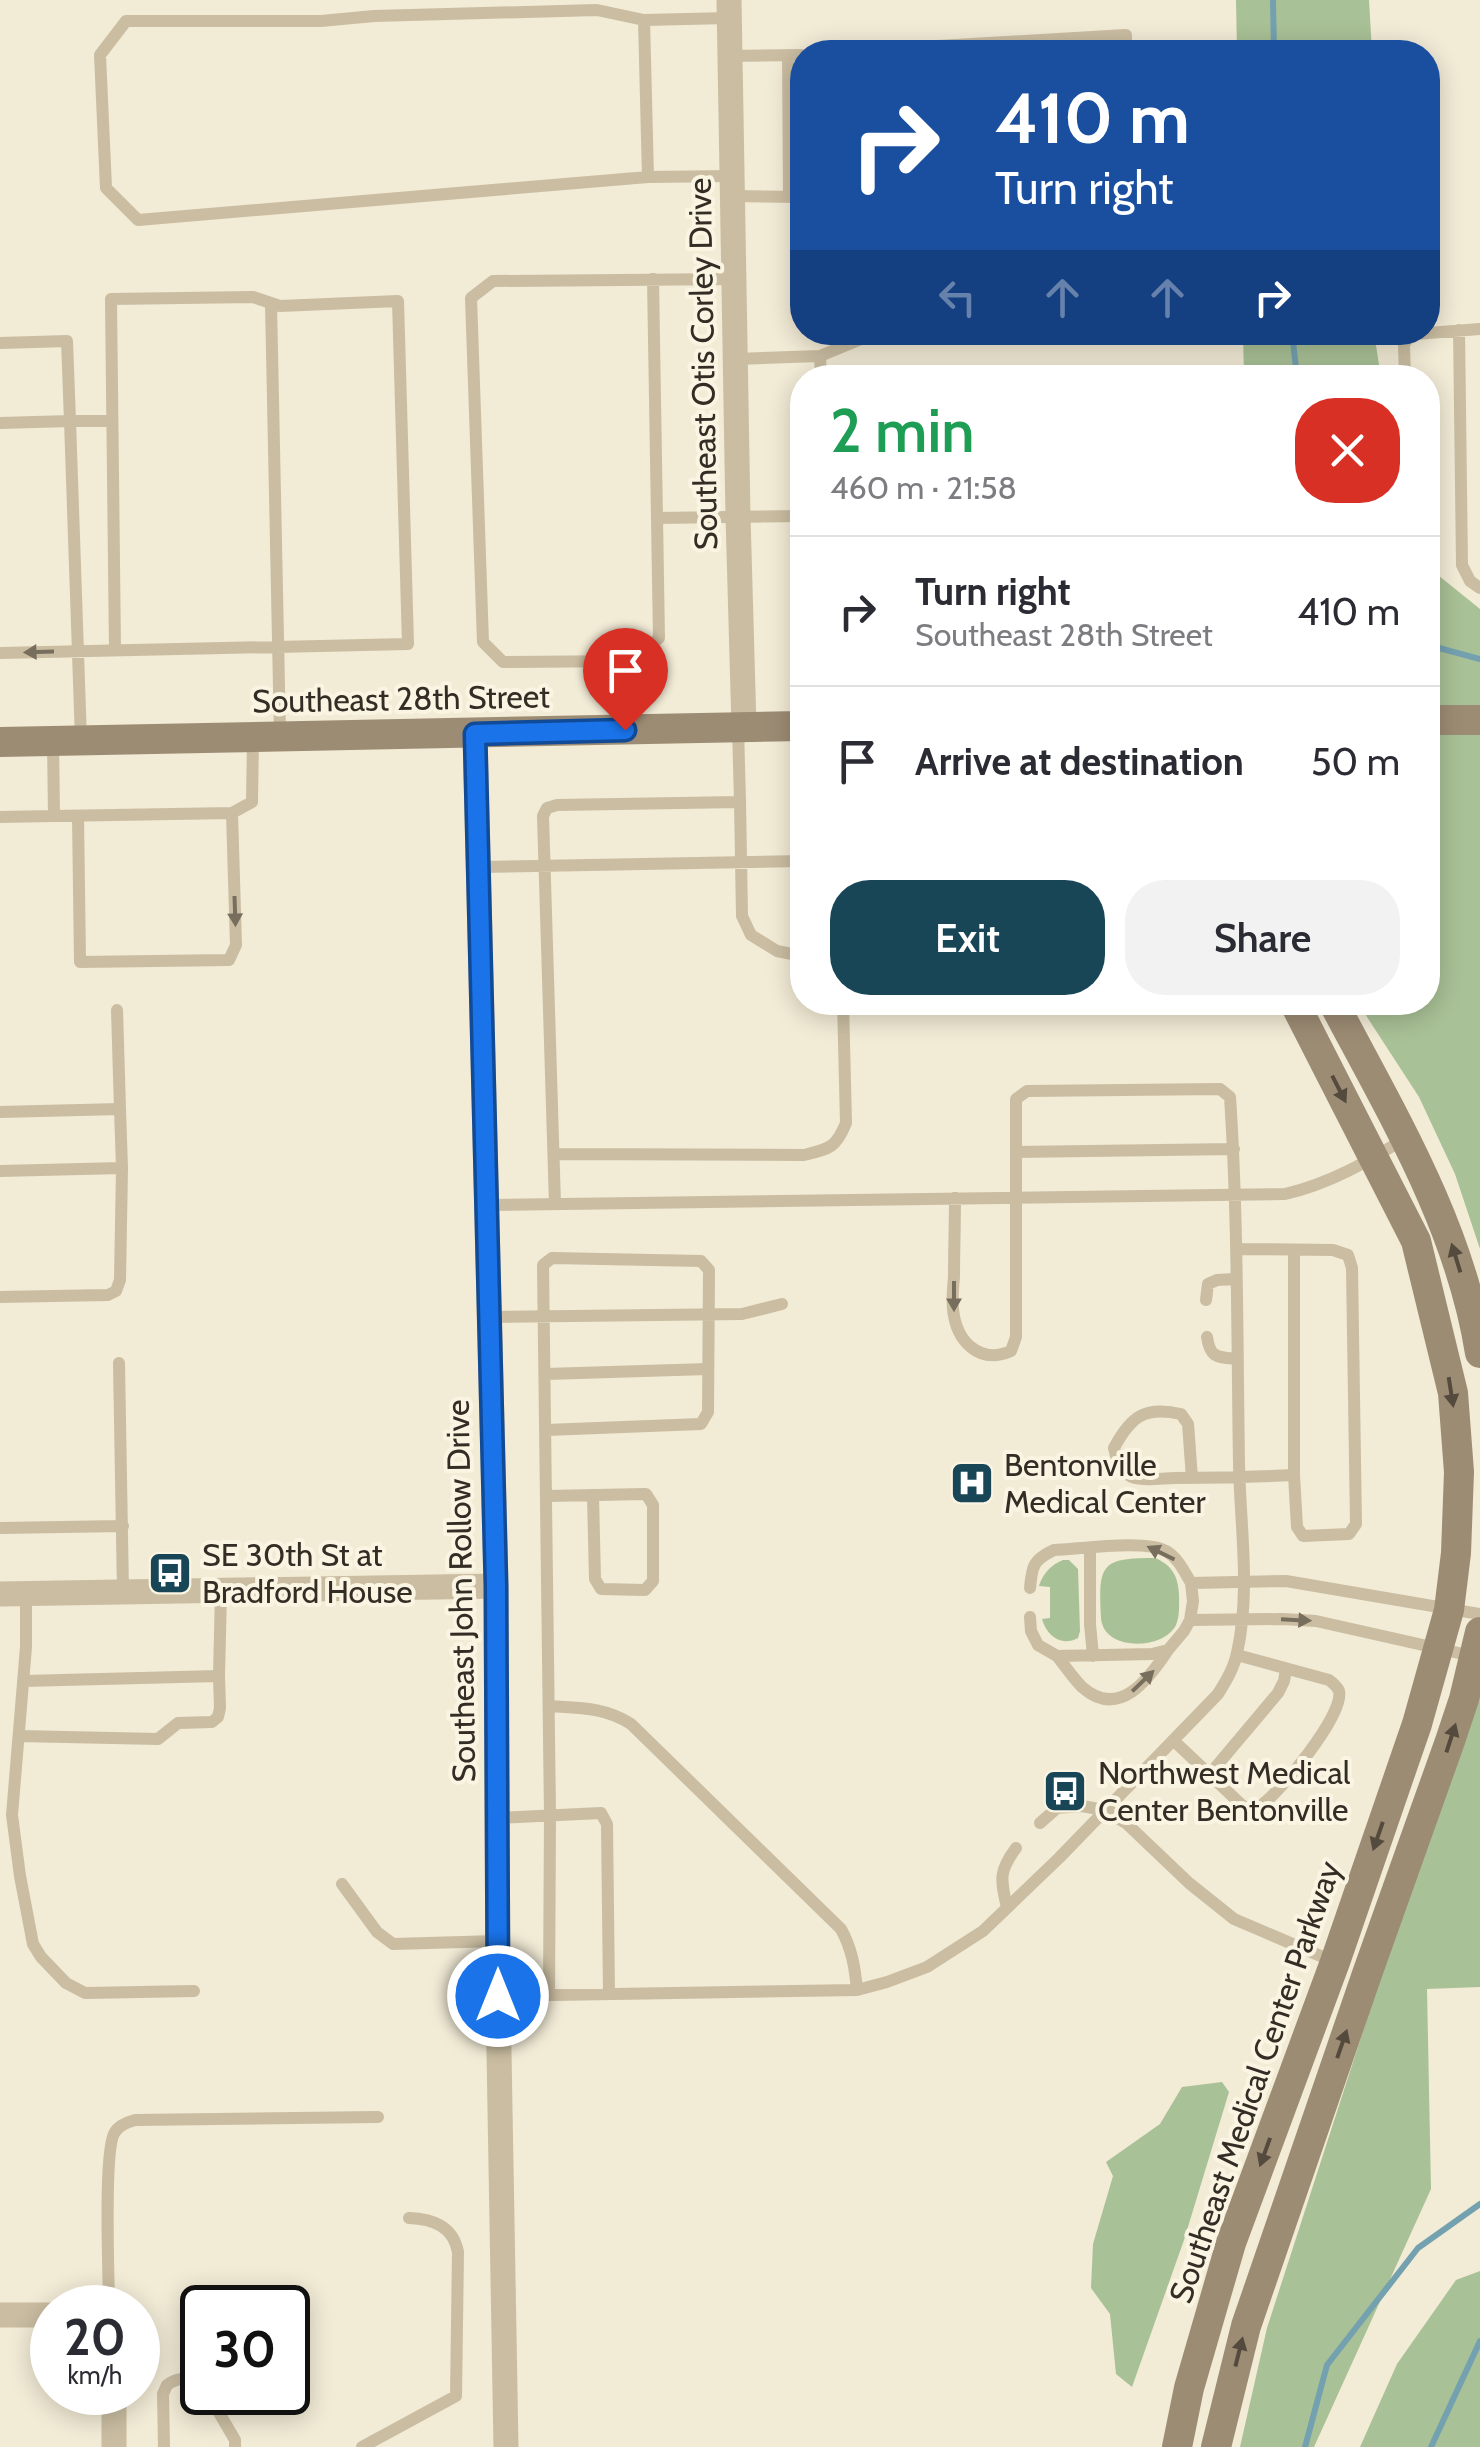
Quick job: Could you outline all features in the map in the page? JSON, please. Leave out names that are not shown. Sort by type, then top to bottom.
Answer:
[{"type":"main road","points":[[1440,720],[1480,720]]},
{"type":"main road","name":"Southeast 28th Street","points":[[0,742],[790,726]]},
{"type":"main road","name":"Southeast Medical Center Parkway","points":[[1177,2447],[1189,2388],[1232,2243],[1417,1724],[1449,1610],[1456,1552],[1459,1472],[1453,1393],[1416,1241],[1301,1015]]},
{"type":"main road","points":[[1340,1015],[1432,1194],[1453,1247],[1480,1352]]},
{"type":"main road","points":[[1216,2447],[1246,2326],[1450,1741],[1478,1644]]},
{"type":"street","name":"Southeast Otis Corley Drive","points":[[729,9],[741,727]]},
{"type":"street","name":"Southeast John Rollow Drive","points":[[475,734],[496,1586],[506,2447]]},
{"type":"street","points":[[0,1594],[496,1586]]},
{"type":"street","points":[[0,2315],[30,2315]]},
{"type":"street","points":[[114,2415],[114,2447]]},
{"type":"lane","points":[[729,9],[644,20],[597,10],[321,21],[126,21],[100,55],[106,188],[138,220],[648,176],[790,196]]},
{"type":"lane","points":[[644,20],[648,176]]},
{"type":"lane","points":[[1041,40],[1126,35],[1126,40]]},
{"type":"lane","points":[[730,56],[790,55]]},
{"type":"lane","points":[[653,280],[659,638],[632,661],[502,662],[483,642],[471,298],[494,281],[734,279]]},
{"type":"lane","points":[[0,653],[408,644],[398,301],[280,306],[253,297],[110,300],[115,650]]},
{"type":"lane","points":[[0,818],[232,814],[252,802],[266,737],[278,647],[272,303]]},
{"type":"lane","points":[[1440,332],[1480,329]]},
{"type":"lane","points":[[1459,330],[1462,565],[1470,581],[1480,588]]},
{"type":"lane","points":[[0,343],[67,342],[77,651],[54,816]]},
{"type":"lane","points":[[736,359],[820,356],[847,345]]},
{"type":"lane","points":[[820,356],[820,365]]},
{"type":"lane","points":[[0,423],[112,421]]},
{"type":"lane","points":[[657,518],[790,516]]},
{"type":"lane","points":[[741,727],[742,916],[751,935],[776,951],[790,954]]},
{"type":"lane","points":[[555,1204],[545,867],[547,808],[740,802]]},
{"type":"lane","points":[[78,816],[80,962],[230,960],[236,945],[232,814]]},
{"type":"lane","points":[[478,867],[790,860]]},
{"type":"lane","points":[[0,1297],[108,1295],[116,1291],[120,1280],[122,1168],[117,1010]]},
{"type":"lane","points":[[554,1154],[804,1155],[829,1149],[846,1123],[843,1015]]},
{"type":"lane","points":[[498,1996],[857,1990],[927,1967],[983,1931],[1218,1694],[1237,1655],[1244,1581],[1236,1196],[1230,1096],[1220,1089],[1028,1092],[1016,1099],[1016,1337],[1011,1351],[998,1356],[977,1353],[967,1343],[953,1311],[955,1198]]},
{"type":"lane","points":[[0,1112],[120,1109]]},
{"type":"lane","points":[[486,1205],[1285,1194],[1331,1180],[1404,1138]]},
{"type":"lane","points":[[1016,1152],[1234,1149]]},
{"type":"lane","points":[[0,1171],[122,1168]]},
{"type":"lane","points":[[1236,1249],[1332,1250],[1348,1255],[1352,1268],[1356,1524],[1348,1534],[1303,1536],[1296,1527],[1294,1250]]},
{"type":"lane","points":[[546,1430],[701,1424],[708,1412],[710,1314],[709,1270],[701,1261],[552,1258],[544,1266],[549,1995]]},
{"type":"lane","points":[[1206,1300],[1208,1284],[1235,1279]]},
{"type":"lane","points":[[489,1317],[742,1314],[782,1304]]},
{"type":"lane","points":[[1207,1337],[1214,1354],[1237,1359]]},
{"type":"lane","points":[[118,1362],[123,1592]]},
{"type":"lane","points":[[546,1374],[708,1369]]},
{"type":"lane","points":[[1192,1478],[1188,1424],[1181,1414],[1145,1412],[1126,1427],[1114,1448],[1123,1472],[1135,1478],[1192,1478],[1239,1478],[1294,1475]]},
{"type":"lane","points":[[547,1496],[646,1494],[653,1505],[653,1581],[646,1590],[601,1589],[595,1579],[594,1496]]},
{"type":"lane","points":[[0,1528],[123,1526]]},
{"type":"lane","points":[[1030,1588],[1032,1568],[1041,1556],[1054,1550],[1147,1545],[1166,1550],[1180,1564],[1191,1582],[1192,1601],[1184,1631],[1138,1689],[1119,1698],[1098,1696],[1082,1687],[1057,1656],[1038,1645],[1030,1617]]},
{"type":"lane","points":[[1090,1548],[1092,1656]]},
{"type":"lane","points":[[1191,1582],[1286,1581],[1480,1614]]},
{"type":"lane","points":[[18,1736],[158,1739],[178,1724],[212,1722],[220,1708],[221,1590]]},
{"type":"lane","points":[[26,1594],[24,1681],[12,1815],[32,1944],[66,1983],[85,1993],[194,1991]]},
{"type":"lane","points":[[1190,1620],[1283,1619],[1316,1622],[1439,1648],[1478,1644]]},
{"type":"lane","points":[[1057,1656],[1152,1654],[1168,1650]]},
{"type":"lane","points":[[1173,1740],[1245,1808],[1253,1810],[1264,1804],[1310,1753],[1335,1712],[1338,1687],[1329,1680],[1237,1655]]},
{"type":"lane","points":[[1209,1775],[1278,1693],[1286,1669]]},
{"type":"lane","points":[[24,1681],[219,1676]]},
{"type":"lane","points":[[549,1706],[614,1712],[630,1724],[841,1929],[852,1954],[857,1990]]},
{"type":"lane","points":[[1040,1824],[1057,1808],[1082,1806],[1104,1810],[1126,1823],[1234,1920],[1367,1974]]},
{"type":"lane","points":[[497,1818],[602,1813],[607,1824],[609,1994]]},
{"type":"lane","points":[[1007,1908],[1001,1874],[1016,1848]]},
{"type":"lane","points":[[342,1884],[377,1932],[393,1944],[498,1941]]},
{"type":"lane","points":[[109,2285],[108,2160],[115,2132],[125,2123],[378,2117]]},
{"type":"lane","points":[[362,2447],[456,2396],[456,2241],[436,2222],[409,2218]]},
{"type":"lane","points":[[164,2447],[163,2394],[167,2385],[180,2378]]},
{"type":"lane","points":[[220,2415],[235,2440],[235,2447]]},
{"type":"green space","points":[[1236,0],[1369,0],[1371,40],[1237,40]]},
{"type":"green space","points":[[1243,345],[1376,345],[1379,365],[1244,365]]},
{"type":"green space","points":[[1440,577],[1480,609],[1480,1249],[1455,1174],[1419,1097],[1367,1017],[1440,1015]]},
{"type":"green space","points":[[1155,1558],[1170,1568],[1177,1582],[1176,1625],[1159,1640],[1122,1642],[1104,1629],[1103,1575],[1113,1563]]},
{"type":"green space","points":[[1069,1560],[1078,1569],[1080,1631],[1078,1638],[1066,1641],[1051,1635],[1044,1625],[1042,1619],[1050,1618],[1050,1587],[1039,1586],[1048,1570]]},
{"type":"green space","points":[[1480,1689],[1480,1987],[1427,1989],[1431,2189],[1314,2447],[1240,2447],[1267,2328],[1377,1988]]},
{"type":"green space","points":[[1222,2082],[1229,2092],[1184,2240],[1132,2387],[1116,2374],[1110,2314],[1091,2288],[1093,2244],[1113,2176],[1106,2162],[1160,2124],[1182,2087]]},
{"type":"green space","points":[[1480,2271],[1480,2447],[1360,2447],[1397,2364],[1456,2280]]},
{"type":"waterway","points":[[1273,0],[1274,40]]},
{"type":"waterway","points":[[1293,345],[1296,365]]},
{"type":"waterway","points":[[1440,648],[1480,659]]},
{"type":"waterway","points":[[1305,2447],[1327,2365],[1418,2248],[1480,2204]]},
{"type":"waterway","points":[[1431,2447],[1480,2341]]},
{"type":"place","name":"Bentonville Medical Center","points":[[972,1483]]},
{"type":"place","name":"SE 30th St at Bradford House","points":[[170,1573]]},
{"type":"place","name":"Northwest Medical Center Bentonville","points":[[1065,1791]]},
{"type":"route","points":[[498,1996],[496,1586],[475,734],[625,730]]}]
